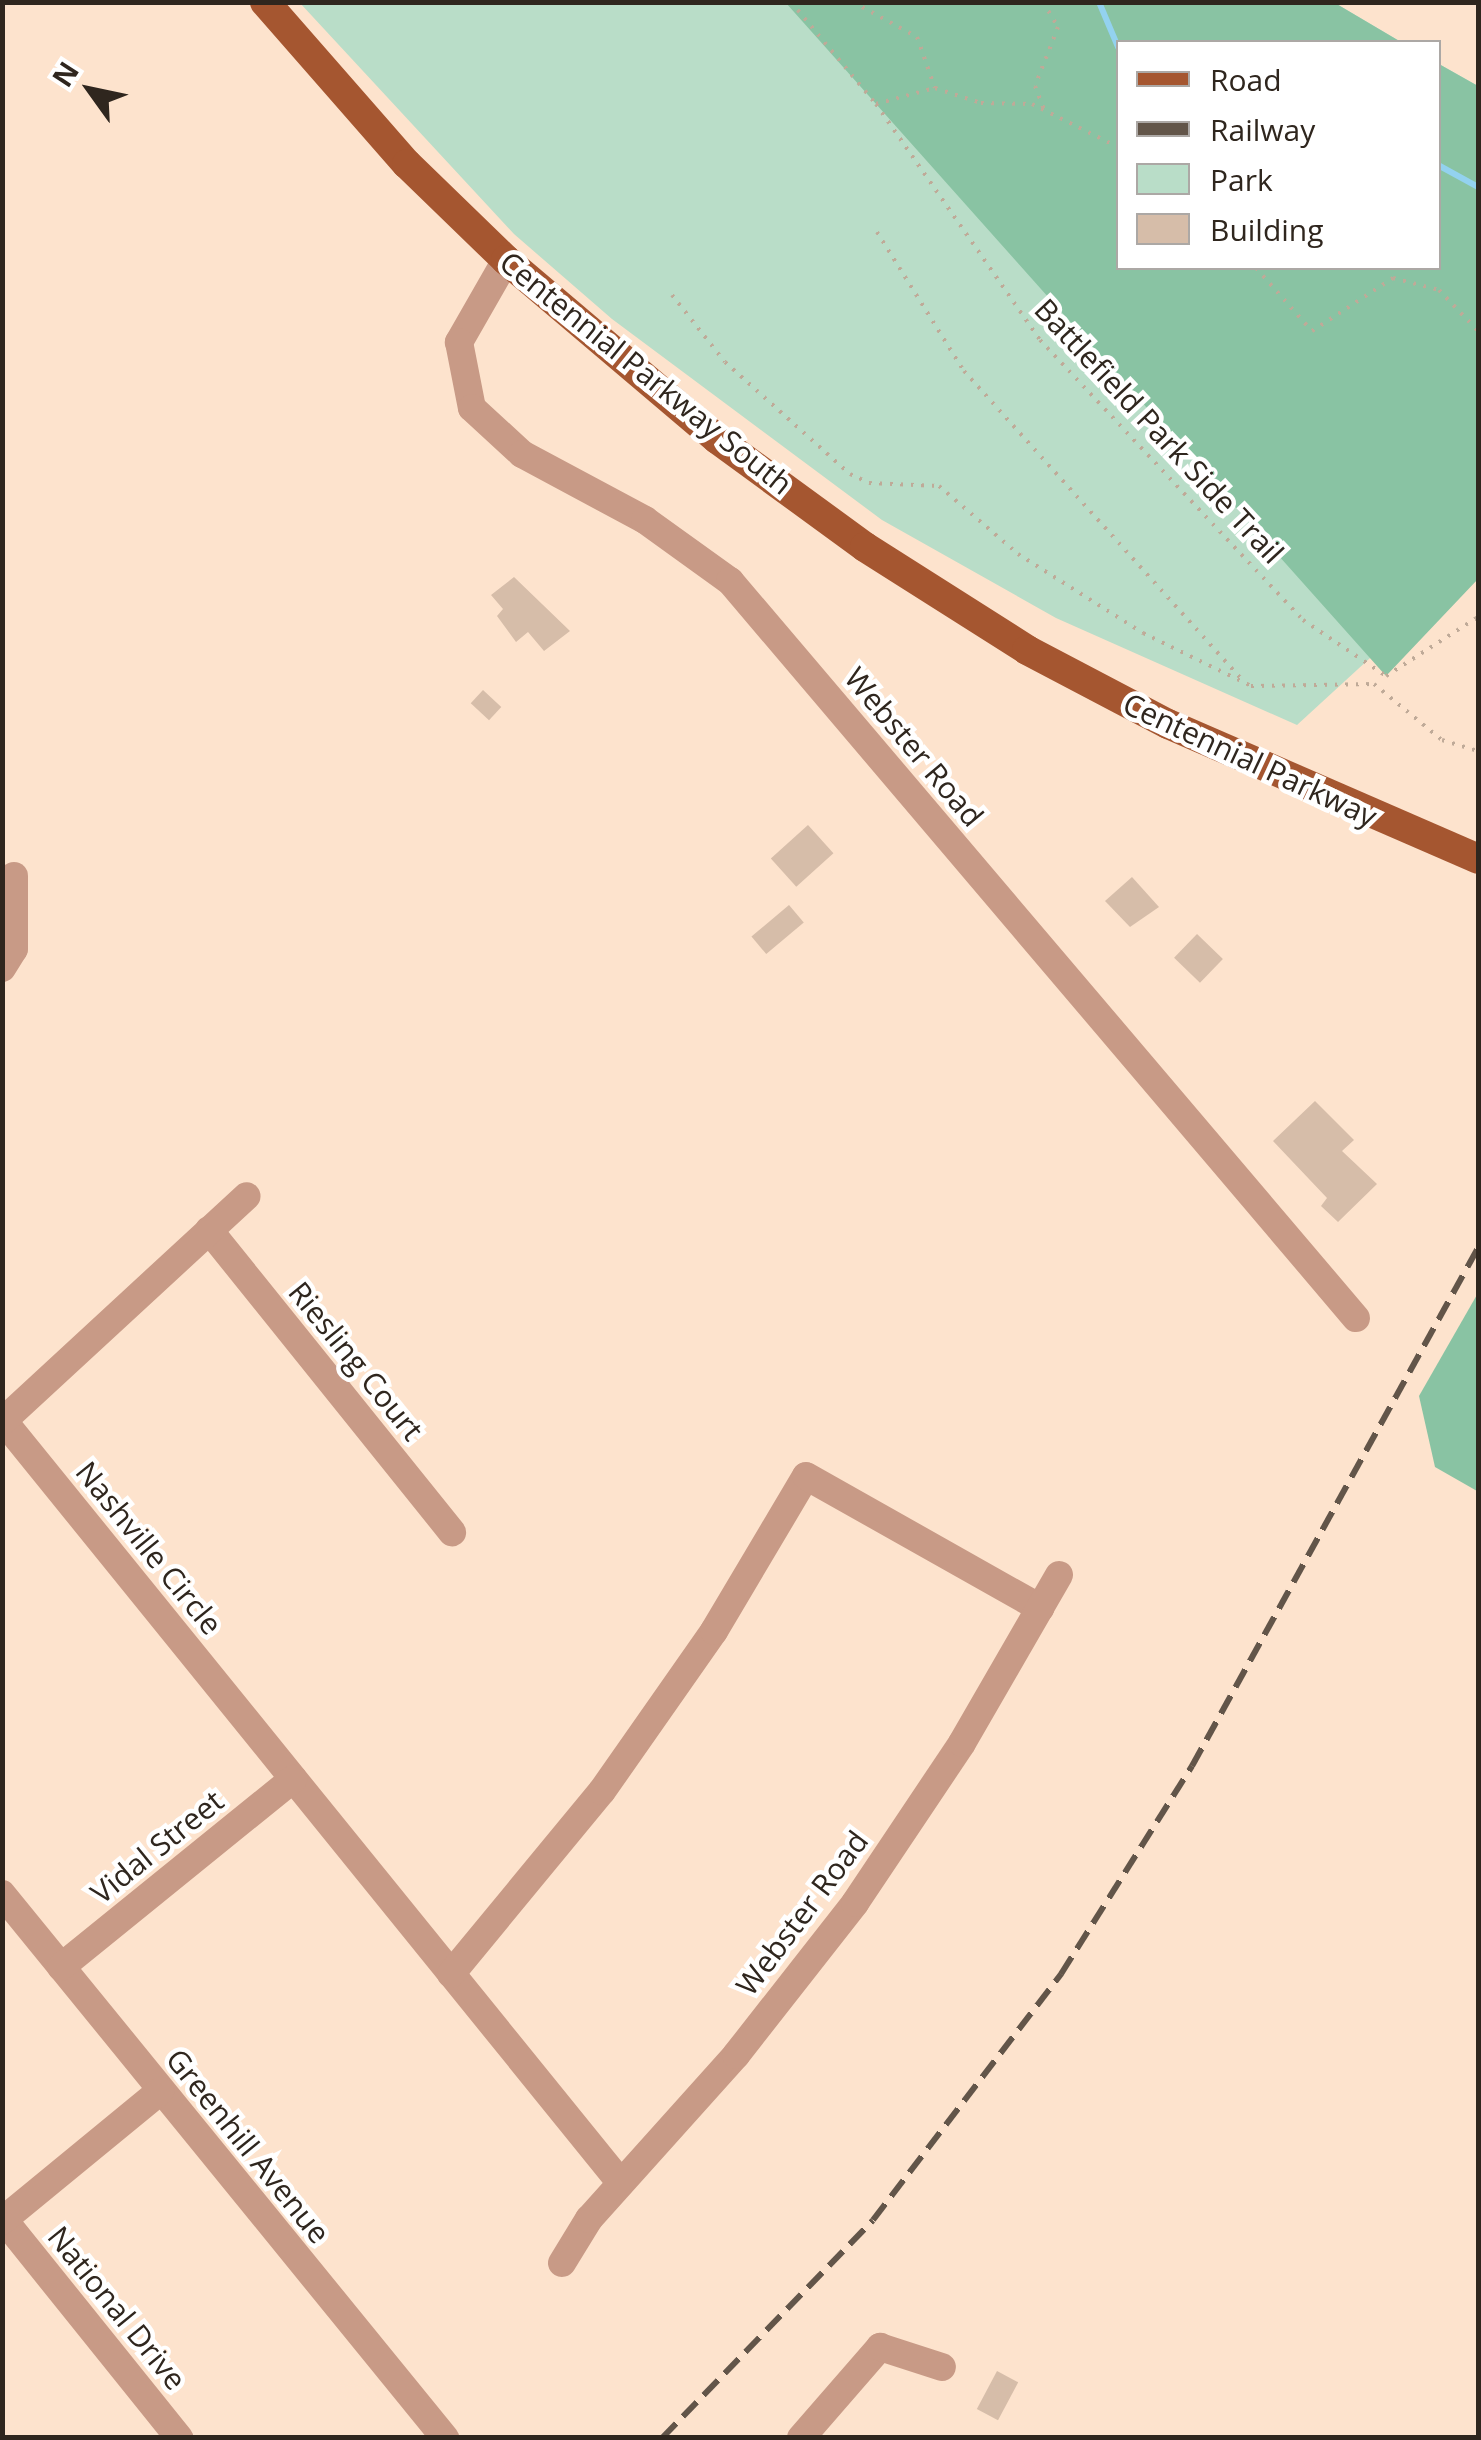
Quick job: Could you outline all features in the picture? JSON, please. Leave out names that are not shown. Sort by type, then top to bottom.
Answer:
[{"type":"main road","name":"Centennial Parkway South","points":[[265,2],[408,164],[506,260],[717,439],[865,547],[1027,650]]},
{"type":"main road","name":"Centennial Parkway","points":[[1027,650],[1232,756],[1478,859]]},
{"type":"street","name":"Webster Road","points":[[506,260],[459,342],[472,408],[556,476],[644,520],[730,581],[1356,1318]]},
{"type":"street","points":[[2,968],[14,949],[14,876]]},
{"type":"street","name":"Nashville Circle","points":[[247,1196],[3,1420],[621,2183]]},
{"type":"street","name":"Riesling Court","points":[[210,1230],[452,1532]]},
{"type":"street","points":[[451,1974],[602,1791],[714,1630],[806,1476],[1040,1608]]},
{"type":"street","name":"Webster Road","points":[[562,2263],[621,2183],[736,2055],[855,1903],[1059,1574]]},
{"type":"street","name":"Vidal Street","points":[[61,1966],[293,1778]]},
{"type":"street","name":"Greenhill Avenue","points":[[2,1894],[445,2438]]},
{"type":"street","points":[[4,2220],[160,2091]]},
{"type":"street","name":"National Drive","points":[[4,2220],[179,2438]]},
{"type":"street","points":[[801,2438],[880,2347],[942,2367]]},
{"type":"path","name":"Battlefield Park Side Trail","points":[[790,2],[876,104],[1040,340],[1303,620],[1386,676],[1478,617]]},
{"type":"path","points":[[853,2],[917,37],[936,88]]},
{"type":"path","points":[[1043,2],[1058,27],[1035,86],[1044,110]]},
{"type":"path","points":[[876,104],[936,88],[1044,110],[1116,146]]},
{"type":"path","points":[[877,232],[964,371],[1244,682]]},
{"type":"path","points":[[1258,270],[1312,331],[1393,278],[1439,290],[1478,331]]},
{"type":"path","points":[[672,296],[725,362],[850,474],[869,483],[939,486],[1018,554],[1143,632],[1244,682],[1374,684],[1442,740],[1478,752]]},
{"type":"green space","points":[[300,3],[1335,3],[1398,40],[1116,40],[1116,270],[1441,270],[1441,65],[1478,86],[1478,559],[1297,725],[1056,618],[882,520],[612,319],[514,234]]},
{"type":"green space","points":[[786,3],[1335,3],[1398,40],[1116,40],[1116,270],[1441,270],[1441,65],[1478,86],[1478,579],[1386,676]]},
{"type":"green space","points":[[1478,1293],[1477,1491],[1435,1467],[1419,1396]]},
{"type":"building","points":[[514,577],[570,631],[544,651],[528,632],[516,642],[497,616],[503,609],[491,595]]},
{"type":"building","points":[[483,690],[501,707],[489,720],[471,703]]},
{"type":"building","points":[[808,825],[833,853],[796,887],[771,858]]},
{"type":"building","points":[[1132,877],[1159,907],[1130,927],[1105,901]]},
{"type":"building","points":[[789,905],[804,923],[766,954],[751,936]]},
{"type":"building","points":[[1197,934],[1223,959],[1200,983],[1174,958]]},
{"type":"building","points":[[1315,1101],[1354,1140],[1342,1151],[1377,1184],[1338,1222],[1321,1206],[1327,1198],[1273,1141]]},
{"type":"building","points":[[997,2371],[1018,2382],[998,2420],[977,2409]]},
{"type":"waterway","points":[[1099,2],[1116,42]]},
{"type":"waterway","points":[[1441,167],[1478,187]]},
{"type":"railway","points":[[662,2438],[873,2220],[1061,1974],[1192,1766],[1478,1248]]}]
